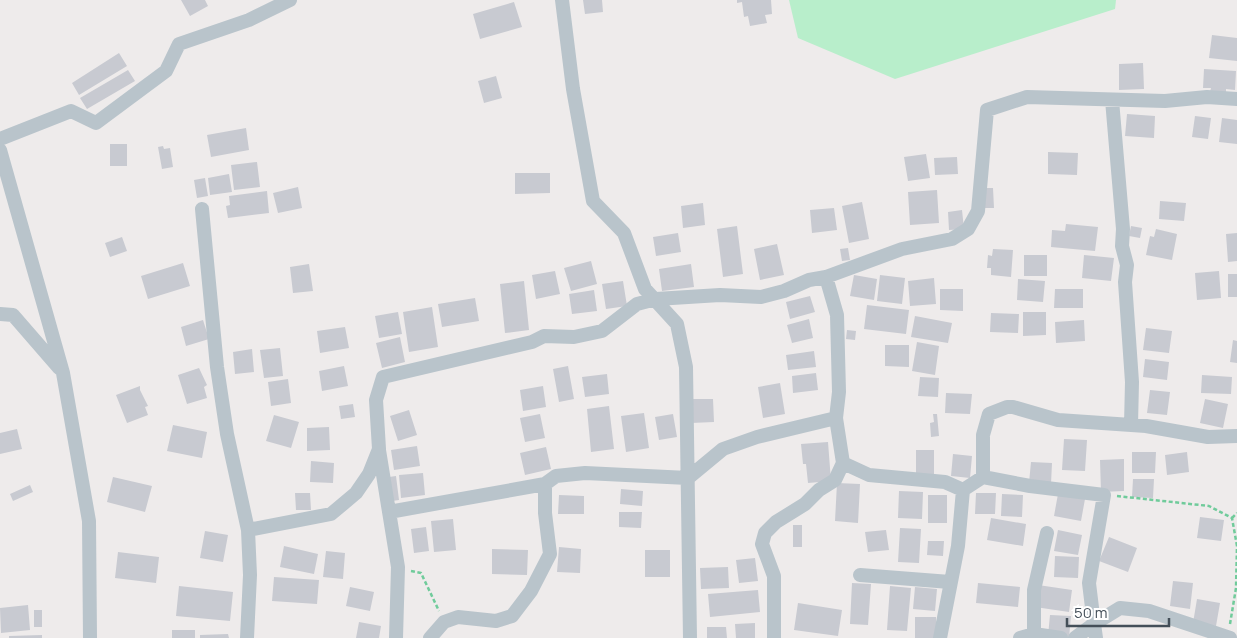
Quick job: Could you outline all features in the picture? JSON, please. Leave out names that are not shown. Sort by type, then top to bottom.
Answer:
[{"type":"street","points":[[0,140],[71,112],[96,123],[166,71],[179,44],[249,20],[290,0]]},
{"type":"street","points":[[562,0],[573,89],[593,201],[624,233],[646,289],[677,324],[686,367],[690,638]]},
{"type":"street","points":[[396,638],[398,567],[379,450],[376,400],[383,378],[532,342],[544,336],[574,337],[602,331],[637,304],[656,299],[720,295],[761,297],[784,291],[809,280],[826,277],[902,248],[952,239],[968,229],[978,211],[987,110],[1027,97],[1112,100],[1165,100],[1207,97],[1237,99]]},
{"type":"street","points":[[1112,100],[1123,229],[1122,246],[1127,265],[1125,282],[1132,382],[1131,425]]},
{"type":"street","points":[[0,150],[63,373],[89,521],[90,638]]},
{"type":"street","points":[[202,209],[218,377],[227,434],[248,530],[250,575],[247,638]]},
{"type":"street","points":[[774,638],[774,576],[762,544],[765,533],[776,522],[805,504],[820,490],[835,480],[843,463],[836,418],[839,392],[837,315],[826,277]]},
{"type":"street","points":[[0,314],[13,315],[63,373]]},
{"type":"street","points":[[983,477],[983,435],[989,414],[1007,407],[1058,420],[1131,425],[1208,437],[1237,436]]},
{"type":"street","points":[[389,512],[546,484],[556,476],[585,473],[688,478],[723,449],[757,437],[836,418]]},
{"type":"street","points":[[248,530],[331,514],[356,493],[369,474],[379,450]]},
{"type":"street","points":[[843,463],[869,476],[945,482],[963,490]]},
{"type":"street","points":[[963,490],[983,477],[1030,486],[1104,495],[1089,583],[1096,638]]},
{"type":"street","points":[[430,638],[444,622],[458,617],[496,621],[512,616],[531,591],[550,554],[545,512],[546,484]]},
{"type":"street","points":[[940,638],[958,546],[963,490]]},
{"type":"street","points":[[1034,634],[1034,590],[1047,533]]},
{"type":"street","points":[[860,575],[950,582]]},
{"type":"street","points":[[1075,638],[1120,608],[1149,611],[1229,638]]},
{"type":"street","points":[[1020,638],[1034,634],[1061,638]]},
{"type":"path","points":[[1104,495],[1209,506],[1232,518]]},
{"type":"path","points":[[1232,518],[1237,513]]},
{"type":"path","points":[[1229,638],[1236,588],[1237,546],[1232,518]]},
{"type":"path","points":[[398,567],[421,574],[444,622]]},
{"type":"green space","points":[[789,0],[1116,0],[1115,9],[895,79],[798,38]]},
{"type":"building","points":[[181,0],[205,0],[208,6],[190,16]]},
{"type":"building","points":[[583,0],[602,0],[603,12],[585,14]]},
{"type":"building","points":[[737,0],[771,0],[772,14],[765,15],[767,23],[750,26],[748,16],[744,17],[742,2],[737,3]]},
{"type":"building","points":[[514,2],[522,27],[480,39],[473,14]]},
{"type":"building","points":[[1212,35],[1237,38],[1237,61],[1209,58]]},
{"type":"building","points":[[119,53],[127,66],[79,95],[72,83]]},
{"type":"building","points":[[1143,63],[1144,89],[1119,90],[1119,64]]},
{"type":"building","points":[[1204,69],[1236,71],[1235,90],[1226,89],[1226,93],[1210,92],[1211,88],[1203,88]]},
{"type":"building","points":[[128,70],[135,81],[87,109],[80,98]]},
{"type":"building","points":[[496,76],[502,98],[484,103],[478,81]]},
{"type":"building","points":[[1127,114],[1155,116],[1154,138],[1125,136]]},
{"type":"building","points":[[1195,116],[1211,118],[1208,139],[1192,137]]},
{"type":"building","points":[[1222,118],[1237,120],[1237,144],[1219,142]]},
{"type":"building","points":[[246,128],[249,150],[211,157],[207,135]]},
{"type":"building","points":[[110,144],[127,144],[127,166],[110,166]]},
{"type":"building","points":[[163,146],[164,149],[170,148],[173,167],[162,169],[158,147]]},
{"type":"building","points":[[1048,152],[1078,153],[1077,175],[1048,174]]},
{"type":"building","points":[[926,154],[930,178],[908,181],[904,157]]},
{"type":"building","points":[[957,157],[958,174],[935,175],[934,158]]},
{"type":"building","points":[[257,162],[260,187],[234,190],[231,165]]},
{"type":"building","points":[[515,173],[550,173],[550,193],[515,194]]},
{"type":"building","points":[[229,174],[232,192],[210,195],[208,178]]},
{"type":"building","points":[[205,178],[208,196],[197,198],[194,180]]},
{"type":"building","points":[[298,187],[302,208],[278,213],[273,193]]},
{"type":"building","points":[[984,188],[993,188],[994,208],[985,208]]},
{"type":"building","points":[[937,190],[939,223],[910,225],[908,192]]},
{"type":"building","points":[[267,191],[269,213],[228,218],[226,206],[230,205],[229,196]]},
{"type":"building","points":[[1160,201],[1186,203],[1184,221],[1159,219]]},
{"type":"building","points":[[862,202],[869,239],[849,243],[842,206]]},
{"type":"building","points":[[703,203],[705,225],[683,228],[681,206]]},
{"type":"building","points":[[834,208],[837,230],[812,233],[810,210]]},
{"type":"building","points":[[962,210],[964,229],[949,230],[948,212]]},
{"type":"building","points":[[1066,224],[1098,227],[1095,251],[1051,247],[1052,230],[1065,231]]},
{"type":"building","points":[[737,226],[743,274],[723,277],[717,229]]},
{"type":"building","points":[[1131,226],[1142,228],[1140,238],[1129,236]]},
{"type":"building","points":[[1156,229],[1177,234],[1172,260],[1146,255],[1150,236],[1154,237]]},
{"type":"building","points":[[678,233],[681,252],[656,256],[653,237]]},
{"type":"building","points":[[1237,233],[1237,261],[1228,262],[1226,234]]},
{"type":"building","points":[[122,237],[127,251],[110,257],[105,243]]},
{"type":"building","points":[[777,244],[784,275],[760,280],[754,249]]},
{"type":"building","points":[[848,248],[850,260],[842,261],[840,249]]},
{"type":"building","points":[[993,249],[1013,250],[1011,277],[991,275],[991,268],[987,268],[988,255],[992,256]]},
{"type":"building","points":[[1024,255],[1047,255],[1047,276],[1024,276]]},
{"type":"building","points":[[1084,255],[1114,258],[1111,281],[1082,278]]},
{"type":"building","points":[[591,261],[597,284],[571,291],[564,268]]},
{"type":"building","points":[[183,263],[190,286],[148,299],[141,276]]},
{"type":"building","points":[[309,264],[313,291],[293,293],[290,267]]},
{"type":"building","points":[[691,264],[694,287],[662,291],[659,269]]},
{"type":"building","points":[[555,271],[560,294],[536,299],[532,275]]},
{"type":"building","points":[[1219,271],[1221,298],[1197,300],[1195,273]]},
{"type":"building","points":[[1228,274],[1237,274],[1237,297],[1228,297]]},
{"type":"building","points":[[854,275],[877,279],[874,300],[850,296]]},
{"type":"building","points":[[880,275],[905,278],[902,304],[877,301]]},
{"type":"building","points":[[934,278],[936,304],[910,306],[908,281]]},
{"type":"building","points":[[1018,279],[1045,281],[1043,302],[1017,300]]},
{"type":"building","points":[[524,281],[529,330],[505,333],[500,284]]},
{"type":"building","points":[[623,281],[627,306],[606,309],[602,284]]},
{"type":"building","points":[[940,289],[963,289],[963,311],[940,310]]},
{"type":"building","points":[[1055,289],[1083,289],[1083,308],[1054,308]]},
{"type":"building","points":[[594,290],[597,311],[572,314],[569,294]]},
{"type":"building","points":[[810,296],[815,312],[790,319],[786,302]]},
{"type":"building","points":[[475,298],[479,321],[442,327],[438,304]]},
{"type":"building","points":[[867,305],[909,310],[906,334],[864,329]]},
{"type":"building","points":[[432,307],[438,347],[409,352],[403,312]]},
{"type":"building","points":[[398,312],[402,334],[379,338],[375,316]]},
{"type":"building","points":[[1023,312],[1046,312],[1046,335],[1023,336]]},
{"type":"building","points":[[991,313],[1019,314],[1018,333],[990,332]]},
{"type":"building","points":[[915,316],[952,323],[948,343],[911,337]]},
{"type":"building","points":[[809,319],[813,338],[792,343],[787,325]]},
{"type":"building","points":[[203,320],[209,339],[186,346],[181,327]]},
{"type":"building","points":[[1084,320],[1085,341],[1056,343],[1055,322]]},
{"type":"building","points":[[345,327],[349,348],[320,353],[317,331]]},
{"type":"building","points":[[1146,328],[1172,331],[1169,353],[1143,350]]},
{"type":"building","points":[[847,330],[856,331],[855,340],[846,339]]},
{"type":"building","points":[[400,337],[405,362],[382,368],[376,343]]},
{"type":"building","points":[[1233,340],[1237,341],[1237,363],[1230,362]]},
{"type":"building","points":[[917,342],[939,346],[935,375],[912,371]]},
{"type":"building","points":[[885,345],[909,345],[909,367],[885,366]]},
{"type":"building","points":[[280,348],[283,376],[264,378],[260,350]]},
{"type":"building","points":[[252,349],[254,372],[235,374],[233,352]]},
{"type":"building","points":[[814,351],[816,367],[788,370],[786,355]]},
{"type":"building","points":[[1145,359],[1169,362],[1167,380],[1143,377]]},
{"type":"building","points":[[344,366],[348,386],[322,391],[319,371]]},
{"type":"building","points":[[568,366],[574,399],[559,402],[553,369]]},
{"type":"building","points":[[199,368],[207,385],[204,387],[207,398],[187,404],[178,375]]},
{"type":"building","points":[[816,373],[818,390],[793,393],[792,376]]},
{"type":"building","points":[[607,374],[609,394],[585,397],[582,377]]},
{"type":"building","points":[[1202,375],[1232,377],[1231,394],[1201,393]]},
{"type":"building","points":[[920,377],[939,378],[938,397],[918,396]]},
{"type":"building","points":[[288,379],[291,403],[271,406],[268,382]]},
{"type":"building","points":[[780,383],[785,414],[763,418],[758,387]]},
{"type":"building","points":[[140,386],[148,406],[145,407],[148,415],[127,423],[116,395]]},
{"type":"building","points":[[543,386],[546,407],[523,411],[520,390]]},
{"type":"building","points":[[1150,390],[1170,392],[1167,415],[1147,413]]},
{"type":"building","points":[[946,393],[972,394],[970,414],[945,413]]},
{"type":"building","points":[[690,399],[713,399],[714,422],[691,423]]},
{"type":"building","points":[[1205,399],[1228,404],[1223,428],[1200,423]]},
{"type":"building","points":[[353,404],[355,417],[341,419],[339,406]]},
{"type":"building","points":[[609,406],[614,449],[591,452],[587,409]]},
{"type":"building","points":[[409,410],[417,435],[398,441],[390,416]]},
{"type":"building","points":[[644,413],[649,448],[626,452],[621,416]]},
{"type":"building","points":[[540,414],[545,438],[525,442],[520,418]]},
{"type":"building","points":[[673,414],[677,437],[659,440],[655,417]]},
{"type":"building","points":[[933,414],[937,414],[939,436],[931,437],[930,423],[934,422]]},
{"type":"building","points":[[274,415],[299,422],[291,448],[266,441]]},
{"type":"building","points":[[173,425],[207,432],[202,458],[167,451]]},
{"type":"building","points":[[329,427],[330,450],[307,451],[307,428]]},
{"type":"building","points":[[17,429],[22,449],[0,454],[0,433]]},
{"type":"building","points":[[1064,439],[1087,440],[1085,471],[1062,470]]},
{"type":"building","points":[[828,442],[831,481],[808,483],[806,464],[803,464],[801,444]]},
{"type":"building","points":[[417,446],[420,466],[394,470],[391,450]]},
{"type":"building","points":[[546,447],[551,469],[525,475],[520,453]]},
{"type":"building","points":[[916,450],[934,450],[934,474],[916,474]]},
{"type":"building","points":[[1132,452],[1156,452],[1155,473],[1132,473]]},
{"type":"building","points":[[1187,452],[1189,472],[1167,475],[1165,455]]},
{"type":"building","points":[[953,454],[972,456],[970,478],[951,476]]},
{"type":"building","points":[[1124,459],[1124,491],[1101,492],[1100,460]]},
{"type":"building","points":[[311,461],[334,463],[333,483],[310,482]]},
{"type":"building","points":[[1031,462],[1052,463],[1051,484],[1029,483]]},
{"type":"building","points":[[423,473],[425,495],[401,498],[399,475]]},
{"type":"building","points":[[396,476],[399,500],[392,501],[389,477]]},
{"type":"building","points":[[113,477],[152,486],[145,512],[107,502]]},
{"type":"building","points":[[1133,479],[1154,479],[1153,498],[1132,497]]},
{"type":"building","points":[[837,483],[860,484],[858,523],[835,521]]},
{"type":"building","points":[[30,485],[33,492],[13,501],[10,494]]},
{"type":"building","points":[[621,489],[643,491],[642,506],[620,504]]},
{"type":"building","points":[[899,491],[923,492],[922,519],[898,518]]},
{"type":"building","points":[[295,493],[310,493],[311,510],[296,510]]},
{"type":"building","points":[[976,493],[996,493],[995,514],[975,514]]},
{"type":"building","points":[[1002,494],[1023,495],[1022,517],[1001,516]]},
{"type":"building","points":[[1058,494],[1085,499],[1081,521],[1054,516]]},
{"type":"building","points":[[559,495],[584,496],[584,514],[558,514]]},
{"type":"building","points":[[928,495],[947,495],[947,523],[928,523]]},
{"type":"building","points":[[619,512],[642,512],[641,528],[619,527]]},
{"type":"building","points":[[1200,517],[1224,520],[1221,541],[1197,538]]},
{"type":"building","points":[[991,518],[1026,524],[1023,546],[987,540]]},
{"type":"building","points":[[453,519],[456,550],[434,552],[431,521]]},
{"type":"building","points":[[793,525],[802,525],[802,547],[793,547]]},
{"type":"building","points":[[426,527],[429,551],[414,553],[411,529]]},
{"type":"building","points":[[900,528],[921,529],[919,563],[898,562]]},
{"type":"building","points":[[886,530],[889,550],[868,552],[865,532]]},
{"type":"building","points":[[1058,530],[1082,535],[1078,555],[1054,551]]},
{"type":"building","points":[[205,531],[228,535],[223,562],[200,558]]},
{"type":"building","points":[[1109,537],[1137,548],[1128,572],[1099,561]]},
{"type":"building","points":[[928,541],[944,541],[943,556],[927,555]]},
{"type":"building","points":[[284,546],[318,554],[314,574],[280,567]]},
{"type":"building","points":[[559,547],[581,549],[580,573],[557,572]]},
{"type":"building","points":[[492,549],[528,550],[527,575],[492,574]]},
{"type":"building","points":[[645,550],[670,550],[670,577],[645,577]]},
{"type":"building","points":[[326,551],[345,553],[343,579],[323,577]]},
{"type":"building","points":[[118,552],[159,557],[156,583],[115,578]]},
{"type":"building","points":[[1055,556],[1079,557],[1078,578],[1054,577]]},
{"type":"building","points":[[755,558],[758,581],[739,583],[736,560]]},
{"type":"building","points":[[728,567],[729,588],[701,589],[700,568]]},
{"type":"building","points":[[274,577],[319,580],[317,604],[272,601]]},
{"type":"building","points":[[1173,581],[1193,583],[1190,609],[1170,606]]},
{"type":"building","points":[[852,583],[871,584],[868,625],[850,624]]},
{"type":"building","points":[[978,583],[1020,587],[1018,607],[976,603]]},
{"type":"building","points":[[1038,585],[1072,590],[1069,612],[1035,607]]},
{"type":"building","points":[[179,586],[233,592],[230,621],[176,616]]},
{"type":"building","points":[[890,586],[911,588],[907,631],[887,630]]},
{"type":"building","points":[[350,587],[374,592],[370,611],[346,606]]},
{"type":"building","points":[[915,587],[937,589],[935,611],[913,609]]},
{"type":"building","points":[[758,590],[760,612],[710,617],[708,594]]},
{"type":"building","points":[[1197,599],[1220,603],[1216,626],[1193,623]]},
{"type":"building","points":[[798,603],[842,610],[838,636],[794,630]]},
{"type":"building","points":[[28,605],[30,630],[1,633],[0,608]]},
{"type":"building","points":[[34,610],[42,610],[42,627],[34,627]]},
{"type":"building","points":[[1050,615],[1071,616],[1069,638],[1048,636]]},
{"type":"building","points":[[915,617],[936,617],[936,638],[915,638]]},
{"type":"building","points":[[359,622],[381,626],[379,638],[356,638]]},
{"type":"building","points":[[755,623],[755,638],[736,638],[735,624]]},
{"type":"building","points":[[707,627],[726,627],[727,638],[707,638]]},
{"type":"building","points":[[172,630],[195,630],[195,638],[172,638]]},
{"type":"building","points":[[228,634],[229,638],[200,638],[200,635]]},
{"type":"building","points":[[42,635],[42,638],[9,638],[9,636]]}]
